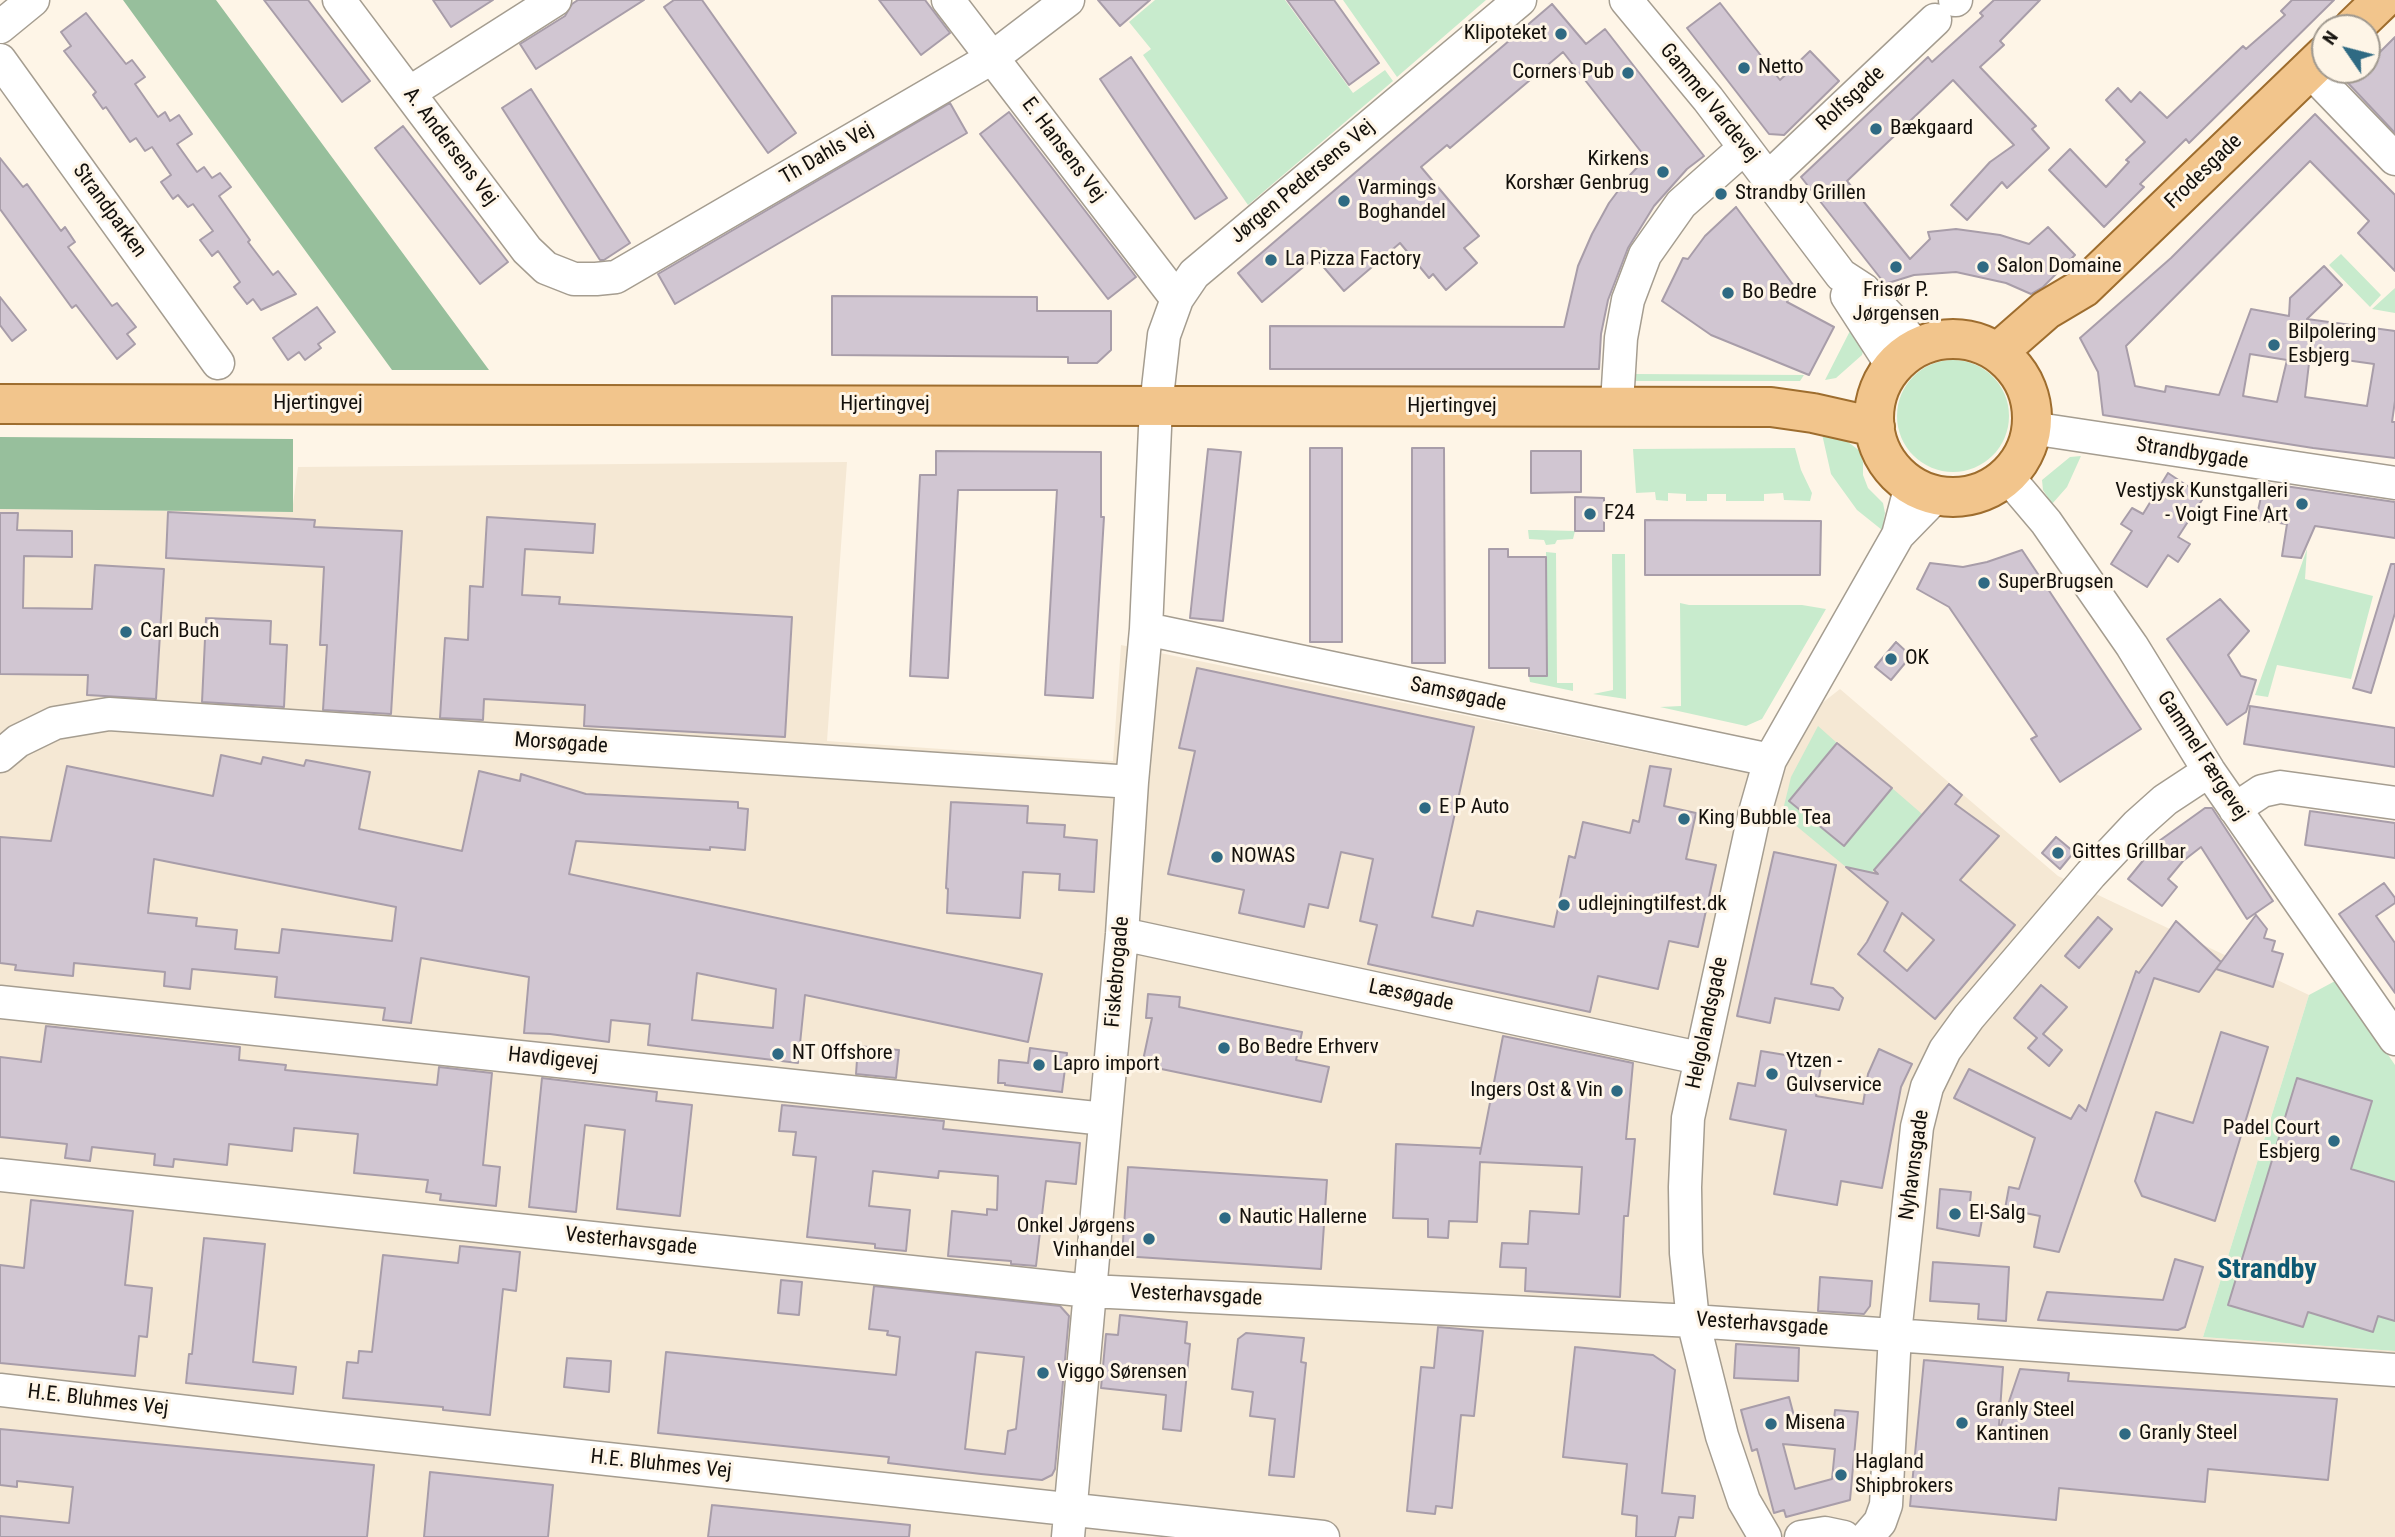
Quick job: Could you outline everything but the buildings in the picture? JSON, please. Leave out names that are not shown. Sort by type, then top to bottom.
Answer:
[{"type":"main road","points":[[2368,14],[2382,0]]},
{"type":"main road","name":"Frodesgade","points":[[2007,361],[2062,327],[2083,288],[2311,69]]},
{"type":"main road","points":[[1960,339],[1974,342],[2007,361],[2026,388],[2031,408],[2031,428],[2027,446],[2007,475],[1992,487],[1956,497],[1924,490],[1889,465],[1882,452],[1891,384],[1939,340],[1960,339]]},
{"type":"main road","name":"Hjertingvej","points":[[0,404],[1771,407],[1891,384]]},
{"type":"street","points":[[0,27],[33,0]]},
{"type":"street","name":"A. Andersens Vej","points":[[339,0],[527,250],[546,268],[574,279]]},
{"type":"street","points":[[409,93],[555,0]]},
{"type":"street","name":"E. Hansens Vej","points":[[948,0],[1177,299]]},
{"type":"street","name":"Th Dahls Vej","points":[[574,279],[616,277],[992,58],[1068,0]]},
{"type":"street","name":"Jørgen Pedersens Vej","points":[[1156,406],[1164,335],[1177,299],[1194,274],[1520,0]]},
{"type":"street","name":"Gammel Vardevej","points":[[1626,0],[1708,99],[1841,275],[1864,290],[1891,384]]},
{"type":"street","name":"Rolfsgade","points":[[1768,178],[1949,7]]},
{"type":"street","name":"Strandparken","points":[[0,60],[218,363]]},
{"type":"street","points":[[2334,84],[2395,159]]},
{"type":"street","points":[[1615,407],[1628,300],[1645,255],[1681,204],[1744,148]]},
{"type":"street","name":"Fiskebrogade","points":[[1069,1524],[1122,934],[1146,629],[1156,406]]},
{"type":"street","name":"Strandbygade","points":[[2031,428],[2395,483]]},
{"type":"street","name":"Gammel Færgevej","points":[[2007,475],[2046,522],[2132,646],[2209,771],[2395,1039]]},
{"type":"street","name":"Helgolandsgade","points":[[1765,1537],[1744,1502],[1726,1449],[1693,1321],[1686,1253],[1688,1118],[1754,816],[1770,760],[1924,490]]},
{"type":"street","name":"Samsøgade","points":[[1146,629],[1770,760]]},
{"type":"street","name":"Morsøgade","points":[[0,756],[18,741],[55,723],[109,714],[1132,782]]},
{"type":"street","name":"Nyhavnsgade","points":[[1867,1537],[1881,1522],[1886,1505],[1895,1334],[1917,1127],[1927,1087],[1945,1050],[1978,1007],[2091,874],[2137,825],[2165,800],[2209,771]]},
{"type":"street","points":[[2235,809],[2262,792],[2280,787],[2395,803]]},
{"type":"street","name":"Læsøgade","points":[[1122,934],[1699,1058]]},
{"type":"street","name":"Havdigevej","points":[[0,1002],[1105,1119]]},
{"type":"street","name":"Vesterhavsgade","points":[[0,1175],[1090,1290],[1693,1321],[2395,1370]]},
{"type":"street","name":"H.E. Bluhmes Vej","points":[[0,1390],[1069,1524],[1323,1537]]},
{"type":"street","points":[[1801,1537],[1825,1533],[1844,1537]]},
{"type":"shaded area","points":[[847,462],[827,741],[1113,761],[1121,645],[1736,771],[1840,689],[2058,876],[2309,995],[2203,1337],[2395,1351],[2395,1537],[0,1537],[0,509],[292,512],[298,467]]},
{"type":"green space","points":[[123,0],[216,0],[489,370],[392,370]]},
{"type":"green space","points":[[1155,0],[1285,0],[1353,93],[1385,70],[1393,81],[1248,205],[1143,55],[1151,49],[1129,22]]},
{"type":"green space","points":[[1343,0],[1486,0],[1397,77]]},
{"type":"green space","points":[[2341,254],[2381,295],[2370,307],[2329,265]]},
{"type":"green space","points":[[2395,288],[2395,313],[2372,309]]},
{"type":"green space","points":[[1851,329],[1864,347],[1862,355],[1836,378],[1825,380]]},
{"type":"green space","points":[[1953,360],[1974,364],[1993,376],[2005,395],[2009,416],[2005,437],[1993,456],[1974,468],[1953,472],[1932,468],[1913,456],[1901,437],[1897,416],[1901,395],[1913,376],[1932,364]]},
{"type":"green space","points":[[1635,374],[1804,375],[1800,381],[1635,381]]},
{"type":"green space","points":[[1822,434],[1840,436],[1860,451],[1863,475],[1868,488],[1883,503],[1885,513],[1882,530],[1857,510],[1831,474]]},
{"type":"green space","points":[[0,437],[293,439],[293,512],[0,509]]},
{"type":"green space","points":[[1795,448],[1801,470],[1812,493],[1810,501],[1784,500],[1783,493],[1764,494],[1764,501],[1726,501],[1726,494],[1707,494],[1707,501],[1686,501],[1686,494],[1668,493],[1668,501],[1656,500],[1655,492],[1636,493],[1633,449]]},
{"type":"green space","points":[[2081,456],[2067,487],[2052,504],[2043,490],[2042,480],[2070,457]]},
{"type":"green space","points":[[1528,530],[1575,531],[1573,539],[1557,540],[1555,544],[1546,545],[1544,540],[1529,539]]},
{"type":"green space","points":[[2307,549],[2305,579],[2373,596],[2351,679],[2277,665],[2268,697],[2255,695]]},
{"type":"green space","points":[[1546,552],[1556,553],[1557,683],[1573,683],[1573,691],[1530,682],[1529,676],[1547,676]]},
{"type":"green space","points":[[1612,554],[1625,554],[1626,699],[1593,694],[1613,690]]},
{"type":"green space","points":[[1680,603],[1802,605],[1826,609],[1762,719],[1746,726],[1660,707],[1681,706]]},
{"type":"green space","points":[[1818,726],[1837,743],[1844,846],[1892,788],[1922,814],[1864,882],[1782,814],[1791,777]]},
{"type":"green space","name":"Padel Court Esbjerg","points":[[2337,980],[2395,1065],[2395,1351],[2203,1337],[2309,995]]},
{"type":"place","name":"Klipoteket","points":[[1561,34]]},
{"type":"place","name":"Netto","points":[[1744,68]]},
{"type":"place","name":"Corners Pub","points":[[1628,73]]},
{"type":"place","name":"Bækgaard","points":[[1876,129]]},
{"type":"place","name":"Kirkens Korshær Genbrug","points":[[1663,172]]},
{"type":"place","name":"Strandby Grillen","points":[[1721,194]]},
{"type":"place","name":"Varmings Boghandel","points":[[1344,201]]},
{"type":"place","name":"La Pizza Factory","points":[[1271,260]]},
{"type":"place","name":"Frisør P. Jørgensen","points":[[1896,267]]},
{"type":"place","name":"Salon Domaine","points":[[1983,267]]},
{"type":"place","name":"Bo Bedre","points":[[1728,293]]},
{"type":"place","name":"Bilpolering Esbjerg","points":[[2274,345]]},
{"type":"place","name":"Vestjysk Kunstgalleri - Voigt Fine Art","points":[[2302,504]]},
{"type":"place","name":"F24","points":[[1590,514]]},
{"type":"place","name":"SuperBrugsen","points":[[1984,583]]},
{"type":"place","name":"Carl Buch","points":[[126,632]]},
{"type":"place","name":"OK","points":[[1891,659]]},
{"type":"place","name":"E P Auto","points":[[1425,808]]},
{"type":"place","name":"King Bubble Tea","points":[[1684,819]]},
{"type":"place","name":"Gittes Grillbar","points":[[2058,853]]},
{"type":"place","name":"NOWAS","points":[[1217,857]]},
{"type":"place","name":"udlejningtilfest.dk","points":[[1564,905]]},
{"type":"place","name":"Bo Bedre Erhverv","points":[[1224,1048]]},
{"type":"place","name":"NT Offshore","points":[[778,1054]]},
{"type":"place","name":"Lapro import","points":[[1039,1065]]},
{"type":"place","name":"Ytzen - Gulvservice","points":[[1772,1074]]},
{"type":"place","name":"Ingers Ost & Vin","points":[[1617,1091]]},
{"type":"place","name":"Padel Court Esbjerg","points":[[2334,1141]]},
{"type":"place","name":"El-Salg","points":[[1955,1214]]},
{"type":"place","name":"Nautic Hallerne","points":[[1225,1218]]},
{"type":"place","name":"Onkel Jørgens Vinhandel","points":[[1149,1239]]},
{"type":"place","name":"Viggo Sørensen","points":[[1043,1373]]},
{"type":"place","name":"Granly Steel Kantinen","points":[[1962,1423]]},
{"type":"place","name":"Misena","points":[[1771,1424]]},
{"type":"place","name":"Granly Steel","points":[[2125,1434]]},
{"type":"place","name":"Hagland Shipbrokers","points":[[1841,1475]]},
{"type":"district","name":"Strandby","points":[[2267,1271]]}]
